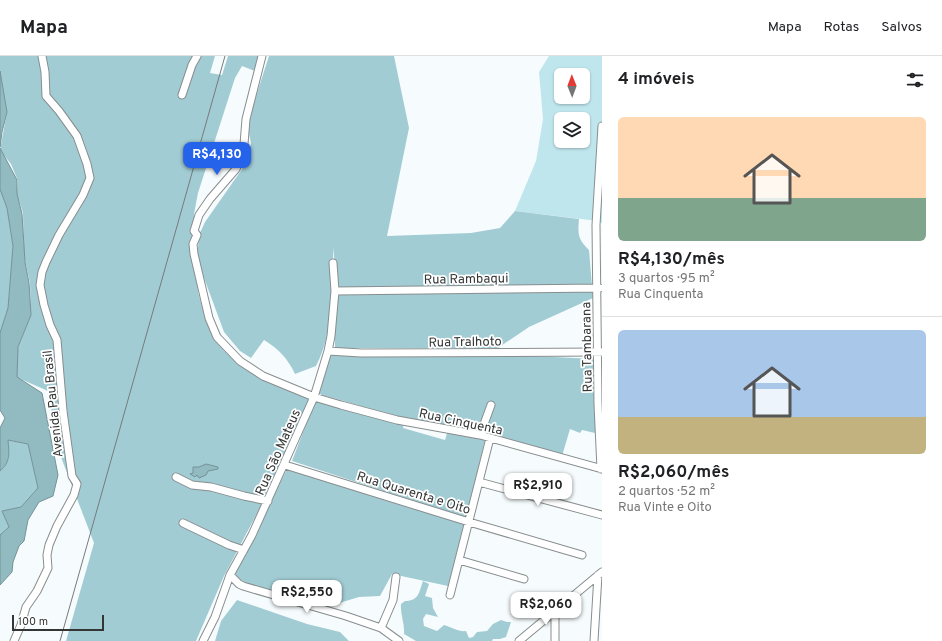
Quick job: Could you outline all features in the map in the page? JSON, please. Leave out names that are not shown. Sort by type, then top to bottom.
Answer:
[{"type":"street","name":"Avenida Pau Brasil","points":[[14,641],[21,625],[26,607],[37,591],[48,568],[47,555],[49,545],[57,526],[74,495],[77,484],[72,476],[63,411],[57,340],[44,305],[40,285],[42,272],[46,262],[59,235],[84,195],[90,178],[87,164],[77,136],[46,96],[45,72],[42,56]]},
{"type":"street","points":[[191,56],[192,65]]},
{"type":"street","points":[[182,95],[192,65],[197,56]]},
{"type":"street","name":"Rua Cinquenta","points":[[262,56],[248,109],[244,131],[243,151],[236,169],[210,199],[200,215],[194,231],[197,235],[193,244],[194,254],[209,318],[217,337],[228,350],[246,366],[268,378],[314,397],[397,420],[480,435],[602,469]]},
{"type":"street","name":"Rua Tambarana","points":[[602,126],[599,226],[602,469]]},
{"type":"street","name":"Rua São Mateus","points":[[203,641],[215,616],[230,575],[244,550],[285,465],[314,397],[328,351],[333,316],[335,291],[333,263]]},
{"type":"street","name":"Rua Rambaqui","points":[[335,291],[600,288]]},
{"type":"street","name":"Rua Tralhoto","points":[[328,351],[360,353],[600,352]]},
{"type":"street","points":[[480,435],[491,404]]},
{"type":"street","points":[[450,595],[490,438]]},
{"type":"street","name":"Rua Quarenta e Oito","points":[[285,465],[582,555]]},
{"type":"street","points":[[176,478],[192,485],[211,487],[268,501]]},
{"type":"street","points":[[479,482],[602,515]]},
{"type":"street","points":[[183,523],[223,543],[244,550]]},
{"type":"street","points":[[459,560],[524,579]]},
{"type":"street","points":[[519,641],[600,573]]},
{"type":"street","points":[[594,641],[600,573]]},
{"type":"street","points":[[230,575],[239,584],[244,586],[346,616],[381,628],[399,641]]},
{"type":"street","points":[[381,628],[393,600],[396,577]]},
{"type":"street","points":[[555,611],[555,641]]},
{"type":"shaded area","points":[[0,56],[215,56],[210,73],[222,75],[228,56],[258,56],[255,71],[242,66],[235,78],[198,193],[194,214],[198,292],[206,321],[224,351],[268,378],[314,397],[291,449],[224,576],[196,641],[66,641],[94,543],[59,452],[48,391],[16,377],[18,348],[31,315],[30,283],[24,255],[23,213],[17,194],[18,181],[11,164],[0,150],[7,112],[0,71]]},
{"type":"shaded area","points":[[269,56],[394,56],[409,128],[387,236],[471,233],[500,228],[515,211],[579,219],[579,236],[589,250],[593,298],[529,327],[498,348],[335,348],[334,248],[329,324],[322,352],[316,366],[295,374],[282,355],[264,340],[251,358],[240,351],[224,332],[197,259],[199,235],[205,222],[247,162],[251,143],[247,124]]},
{"type":"shaded area","points":[[549,56],[602,56],[602,223],[598,221],[515,211],[536,161],[543,119],[539,72]]},
{"type":"shaded area","points":[[0,71],[7,112],[0,147]]},
{"type":"shaded area","points":[[0,148],[17,180],[17,194],[22,214],[25,262],[29,283],[31,315],[18,347],[17,377],[42,393],[58,475],[53,496],[39,502],[28,520],[24,541],[19,546],[13,562],[12,572],[0,585],[0,535],[9,527],[2,511],[21,507],[38,488],[28,444],[8,440],[8,460],[4,468],[0,471],[0,428],[5,418],[0,410],[0,333],[8,308],[13,246],[7,208],[0,189]]},
{"type":"shaded area","points":[[0,189],[7,208],[13,246],[8,308],[0,333]]},
{"type":"shaded area","points":[[329,353],[490,354],[595,359],[595,433],[582,430],[580,433],[570,429],[562,456],[392,415],[319,394]]},
{"type":"shaded area","points":[[315,401],[404,422],[403,428],[445,440],[448,430],[485,440],[466,518],[292,461]]},
{"type":"shaded area","points":[[7,440],[28,444],[38,488],[21,507],[2,511],[9,527],[0,535],[0,471],[5,466]]},
{"type":"shaded area","points":[[206,464],[218,467],[218,469],[208,471],[206,475],[199,478],[197,475],[195,477],[190,474],[193,473],[193,467],[199,467]]},
{"type":"shaded area","points":[[287,469],[464,524],[448,586],[392,574],[380,596],[359,597],[326,607],[243,582],[234,573]]},
{"type":"shaded area","points":[[423,581],[429,584],[425,596],[432,598],[433,608],[438,617],[426,614],[423,619],[424,626],[437,631],[444,625],[466,631],[469,638],[473,637],[477,632],[487,631],[493,624],[501,620],[511,622],[506,637],[493,639],[492,641],[416,641],[404,634],[401,604],[405,601],[410,601],[416,598]]},
{"type":"shaded area","points":[[237,600],[307,624],[340,632],[349,641],[215,641],[221,621]]},
{"type":"tram line","points":[[60,641],[225,56]]}]
